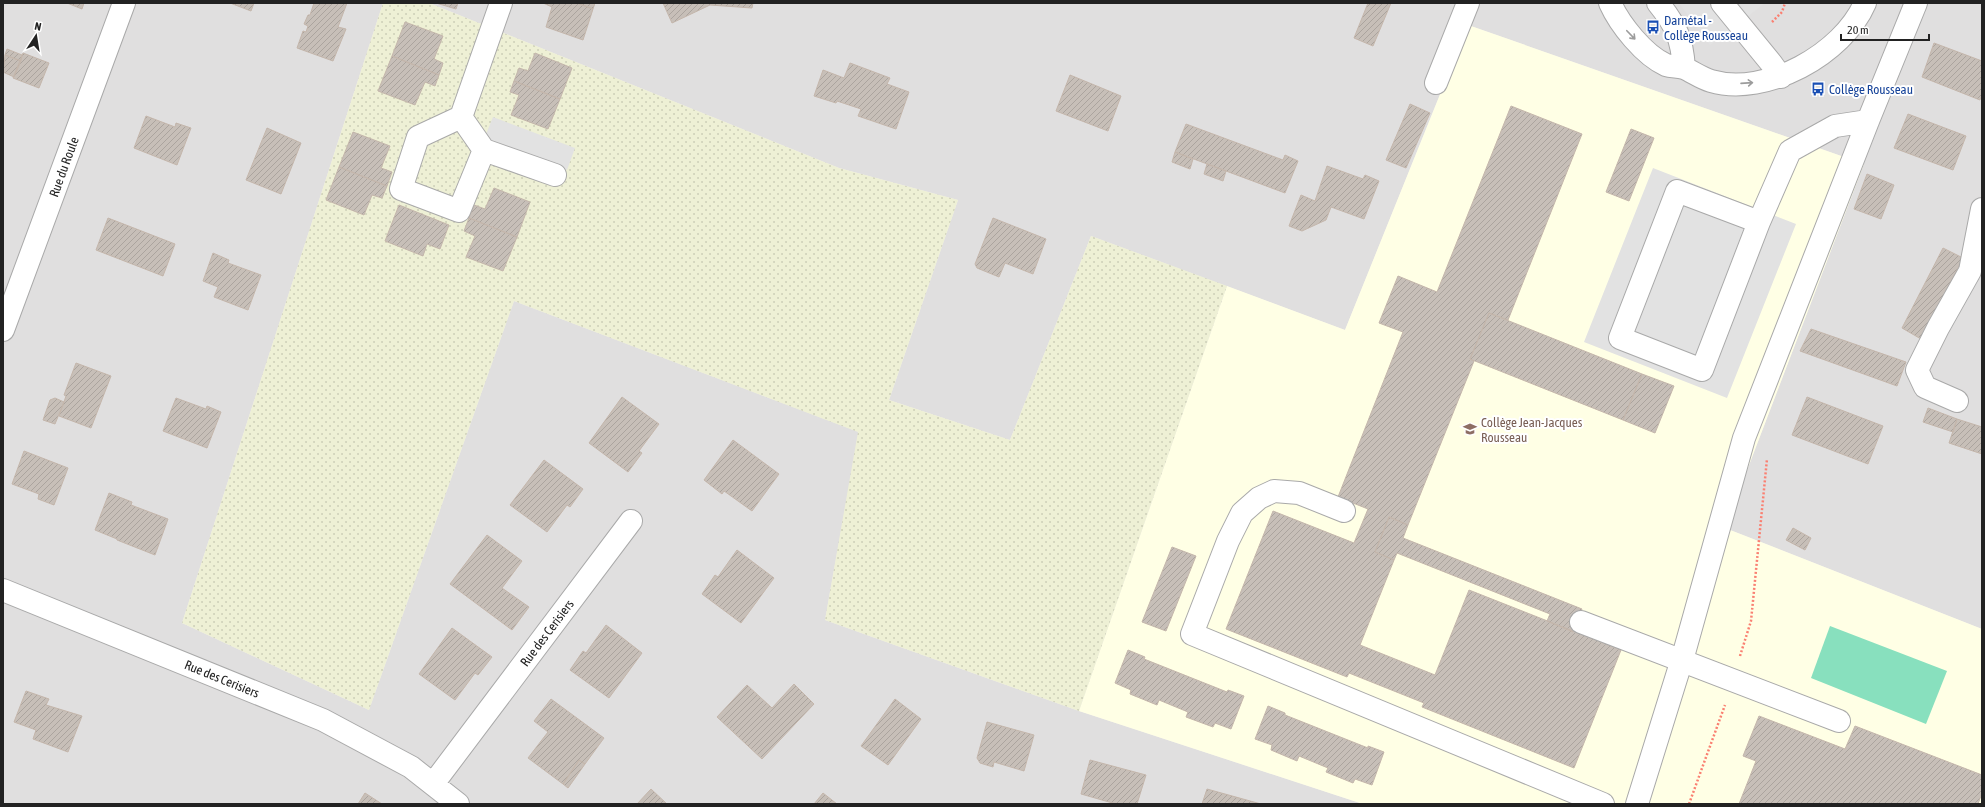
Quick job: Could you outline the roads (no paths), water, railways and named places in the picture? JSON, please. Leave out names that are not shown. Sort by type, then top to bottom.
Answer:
[{"type":"street","name":"Rue du Roule","points":[[3,330],[124,3]]},
{"type":"street","points":[[484,150],[459,211],[401,189],[418,136],[460,118],[501,3]]},
{"type":"street","points":[[1436,83],[1468,3]]},
{"type":"street","points":[[1610,3],[1624,28],[1640,44],[1667,65],[1684,68],[1712,81],[1728,84],[1763,81],[1781,77],[1818,57],[1836,41],[1853,22],[1865,3]]},
{"type":"street","points":[[1658,3],[1670,18],[1678,32],[1683,49],[1684,68]]},
{"type":"street","points":[[1722,3],[1781,77]]},
{"type":"street","points":[[1638,804],[1682,660],[1744,438],[1868,121],[1916,3]]},
{"type":"street","points":[[460,118],[484,150],[555,175]]},
{"type":"street","points":[[1759,222],[1677,191],[1620,338],[1702,370],[1759,222],[1790,151],[1835,126],[1868,121]]},
{"type":"street","points":[[1957,401],[1924,387],[1917,370],[1938,328],[1970,271],[1982,209]]},
{"type":"street","points":[[1344,511],[1298,493],[1274,491],[1260,498],[1242,513],[1228,541],[1192,634],[1592,802]]},
{"type":"street","name":"Rue des Cerisiers","points":[[433,784],[631,521]]},
{"type":"street","name":"Rue des Cerisiers","points":[[3,590],[323,720],[412,767],[458,804]]},
{"type":"street","points":[[1581,622],[1839,720]]},
{"type":"place","name":"Darnétal - Collège Rousseau","points":[[1653,27]]},
{"type":"place","name":"Collège Rousseau","points":[[1818,89]]},
{"type":"place","name":"Collège Jean-Jacques Rousseau","points":[[1470,429]]}]
